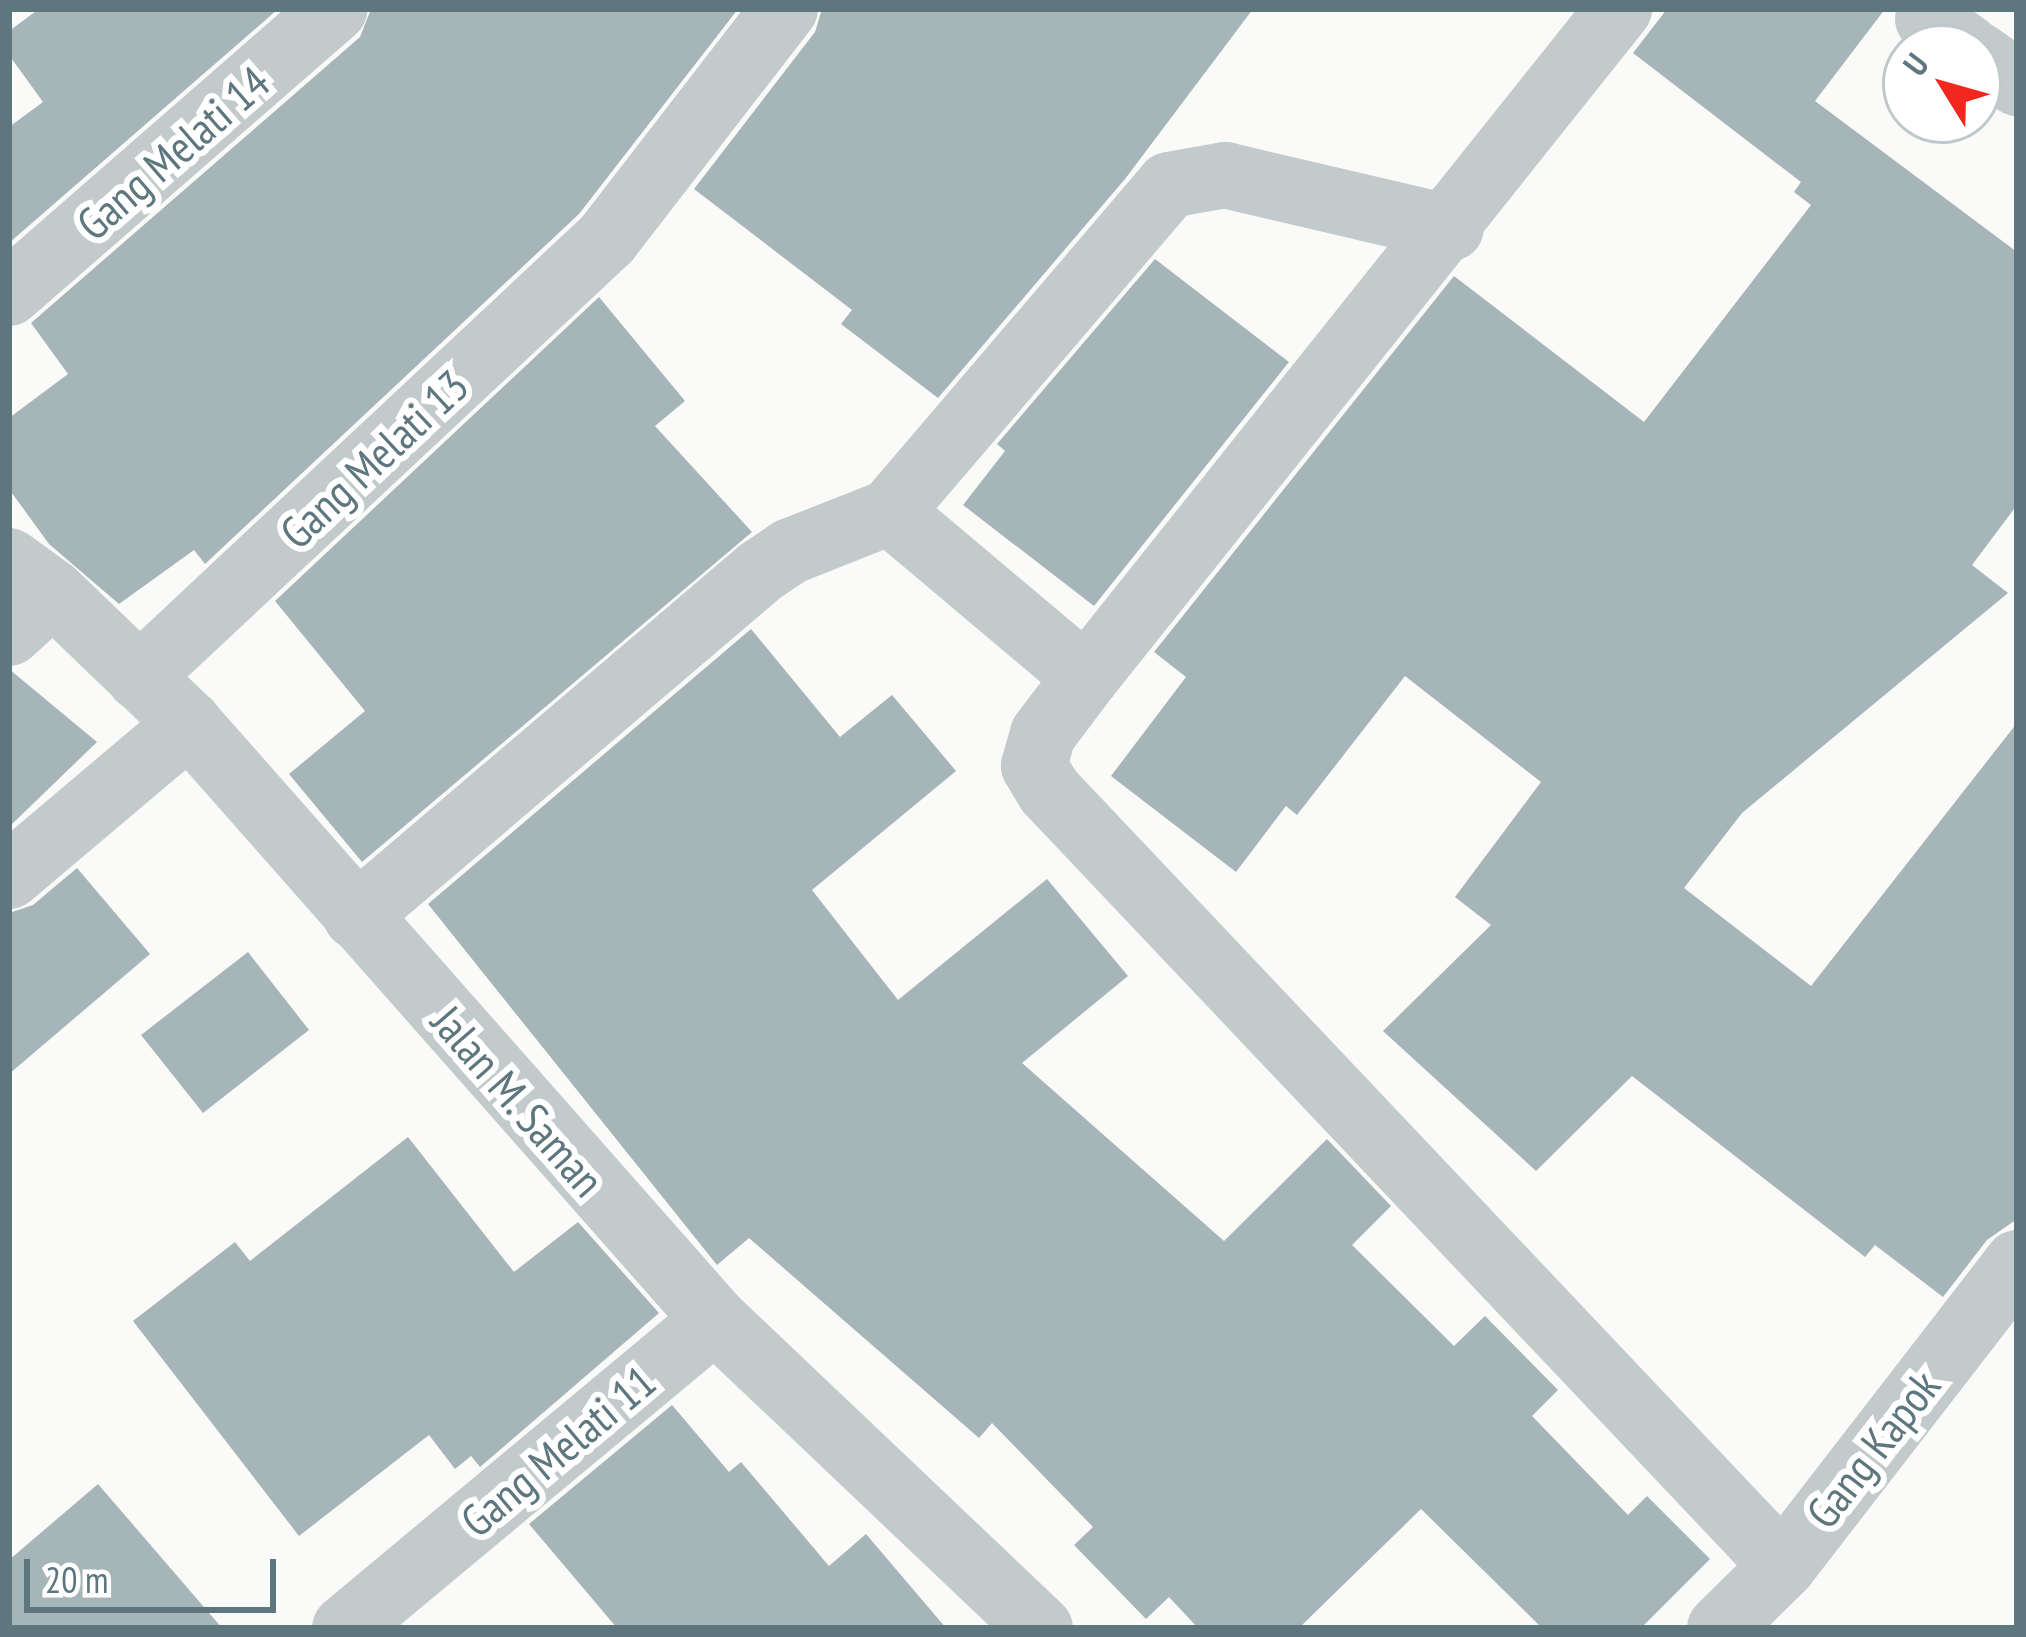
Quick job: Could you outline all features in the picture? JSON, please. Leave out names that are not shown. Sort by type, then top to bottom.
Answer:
[{"type":"street","name":"Gang Melati 14","points":[[9,293],[335,9]]},
{"type":"street","name":"Gang Melati 13","points":[[139,677],[607,239],[785,9]]},
{"type":"street","points":[[1619,9],[1451,228],[1086,677],[1043,734],[1034,766],[1049,791],[1784,1565]]},
{"type":"street","points":[[356,916],[761,571],[790,551],[890,512],[1169,185],[1225,176],[1451,228]]},
{"type":"street","points":[[890,512],[1086,677]]},
{"type":"street","name":"Jalan M. Saman","points":[[24,596],[139,677],[189,724],[715,1320],[1040,1628]]},
{"type":"street","points":[[9,876],[189,724]]},
{"type":"street","name":"Gang Kapok","points":[[1720,1628],[1784,1565],[2017,1263]]},
{"type":"street","name":"Gang Melati 11","points":[[345,1628],[715,1320]]},
{"type":"building","points":[[39,9],[278,9],[9,243],[9,127],[43,102],[9,55],[9,31]]},
{"type":"building","points":[[371,9],[738,9],[579,214],[205,564],[194,550],[119,604],[49,544],[9,489],[9,418],[68,374],[31,323],[360,37]]},
{"type":"building","points":[[822,9],[1253,9],[1125,179],[938,398],[841,324],[852,310],[694,189],[815,32]]},
{"type":"building","points":[[1667,9],[1885,9],[1815,101],[2017,252],[2017,505],[1972,565],[2008,593],[1742,813],[1684,888],[1811,986],[2017,723],[2017,1219],[1987,1240],[1943,1297],[1875,1245],[1865,1257],[1632,1076],[1536,1171],[1383,1031],[1491,925],[1455,897],[1541,782],[1405,676],[1297,815],[1286,806],[1236,872],[1111,776],[1186,677],[1154,652],[1454,276],[1644,422],[1811,205],[1794,192],[1801,182],[1633,53]]},
{"type":"building","points":[[1155,259],[1289,362],[1094,606],[963,505],[1005,451],[997,444]]},
{"type":"building","points":[[599,297],[685,401],[655,426],[752,532],[362,862],[289,774],[365,711],[275,601]]},
{"type":"building","points":[[751,629],[840,737],[892,695],[956,771],[812,890],[898,1000],[1047,879],[1128,976],[1022,1063],[1224,1241],[1327,1139],[1391,1206],[1352,1245],[1454,1346],[1485,1316],[1558,1390],[1532,1416],[1628,1515],[1647,1496],[1710,1559],[1641,1628],[1542,1628],[1421,1509],[1299,1628],[1198,1628],[1169,1597],[1146,1619],[1074,1545],[1093,1527],[992,1423],[979,1438],[749,1238],[717,1265],[428,904]]},
{"type":"building","points":[[9,669],[97,742],[9,827]]},
{"type":"building","points":[[77,868],[150,954],[9,1074],[9,913],[33,905]]},
{"type":"building","points":[[248,952],[309,1030],[203,1113],[141,1035]]},
{"type":"building","points":[[408,1137],[514,1272],[578,1222],[659,1313],[480,1467],[471,1456],[455,1469],[429,1435],[299,1536],[133,1321],[235,1242],[250,1261]]},
{"type":"building","points":[[672,1405],[729,1472],[741,1462],[829,1566],[866,1534],[946,1628],[617,1628],[529,1524]]},
{"type":"building","points":[[98,1484],[222,1628],[9,1628],[9,1560]]}]
